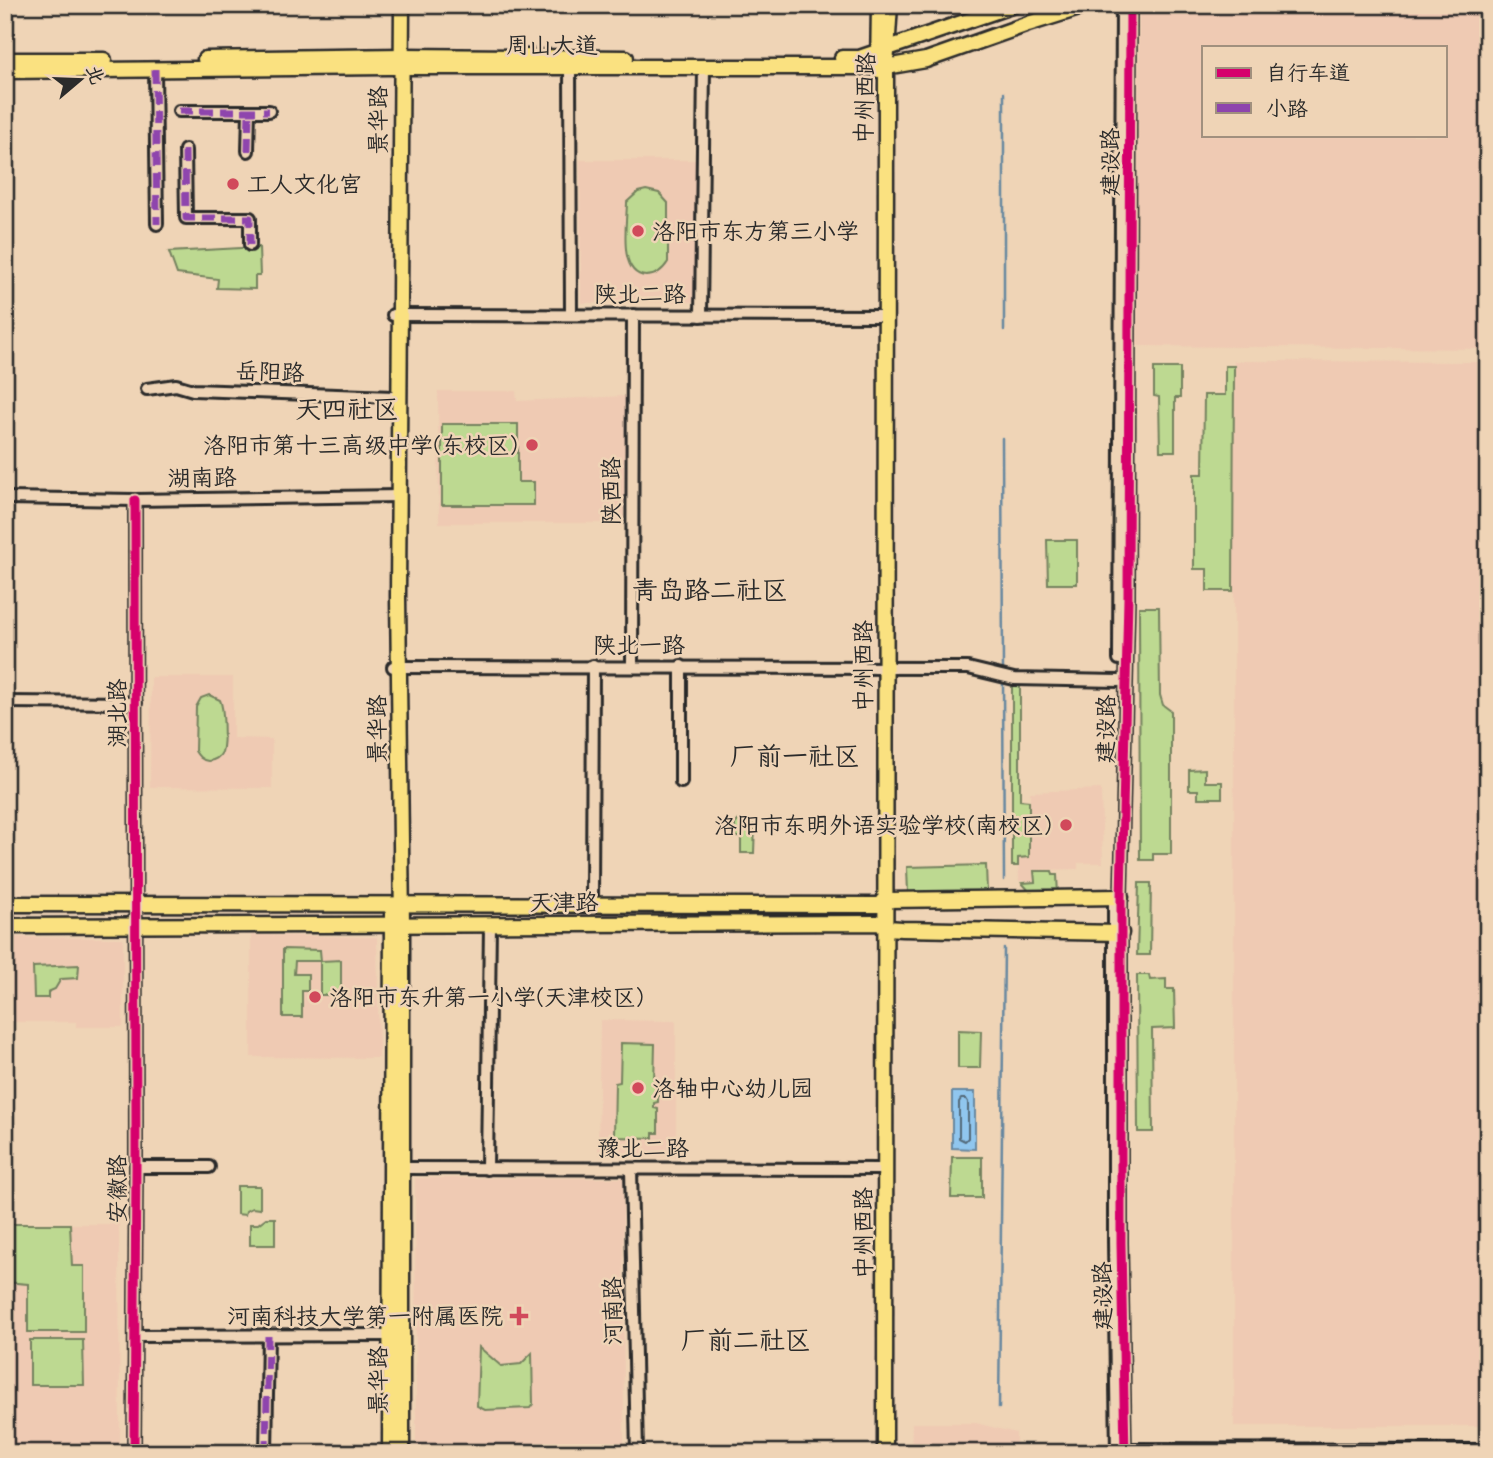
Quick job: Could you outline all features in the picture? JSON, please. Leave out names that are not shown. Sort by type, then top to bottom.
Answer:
[{"type":"main road","name":"景华路","points":[[394,5],[398,62]]},
{"type":"main road","name":"景华路","points":[[402,5],[398,62],[396,315],[397,925],[402,1453]]},
{"type":"main road","name":"中州西路","points":[[879,5],[884,47]]},
{"type":"main road","name":"中州西路","points":[[878,1453],[883,925],[882,67],[890,5]]},
{"type":"main road","name":"周山大道","points":[[5,60],[398,62],[859,58],[884,47],[960,25],[1014,5]]},
{"type":"main road","name":"周山大道","points":[[5,71],[398,62],[570,68],[882,67],[926,60],[1028,23],[1089,5]]},
{"type":"main road","name":"景华路","points":[[396,315],[393,397],[396,496]]},
{"type":"main road","name":"天津路","points":[[5,904],[883,903],[1118,898]]},
{"type":"main road","name":"景华路","points":[[390,1453],[397,925]]},
{"type":"main road","name":"天津路","points":[[5,926],[883,925],[1118,933]]},
{"type":"main road","name":"中州西路","points":[[882,1170],[886,1453]]},
{"type":"street","name":"建设路","points":[[1121,1451],[1114,1242],[1122,5]]},
{"type":"street","name":"建设路","points":[[1118,898],[1128,598],[1130,5]]},
{"type":"street","points":[[701,316],[704,67]]},
{"type":"street","points":[[570,68],[571,315]]},
{"type":"street","points":[[155,69],[157,223]]},
{"type":"street","points":[[179,111],[269,111]]},
{"type":"street","points":[[248,150],[249,111]]},
{"type":"street","points":[[185,150],[186,218],[250,218],[250,245]]},
{"type":"street","name":"陕北二路","points":[[396,315],[882,316]]},
{"type":"street","name":"陕西路","points":[[632,666],[633,315]]},
{"type":"street","name":"岳阳路","points":[[147,389],[176,385],[193,390],[393,397]]},
{"type":"street","name":"湖南路","points":[[5,498],[135,500],[396,496]]},
{"type":"street","name":"湖北路","points":[[135,500],[135,925]]},
{"type":"street","points":[[592,904],[593,666]]},
{"type":"street","points":[[681,666],[681,782]]},
{"type":"street","name":"陕北一路","points":[[396,667],[883,666],[968,668],[1014,679],[1119,681]]},
{"type":"street","points":[[5,702],[136,703]]},
{"type":"street","name":"安徽路","points":[[134,1453],[135,925]]},
{"type":"street","points":[[487,1169],[490,925]]},
{"type":"street","points":[[136,1167],[209,1167]]},
{"type":"street","name":"豫北二路","points":[[401,1168],[882,1170]]},
{"type":"street","name":"河南路","points":[[631,1169],[637,1453]]},
{"type":"street","points":[[135,1336],[390,1335]]},
{"type":"street","points":[[266,1453],[268,1336]]},
{"type":"street","points":[[1121,1451],[1488,1450]]},
{"type":"shaded area","points":[[1139,8],[1488,10],[1488,349],[1137,346]]},
{"type":"shaded area","name":"洛阳市东方第三小学","points":[[580,160],[695,160],[696,302],[581,303]]},
{"type":"shaded area","points":[[1234,361],[1477,362],[1477,428],[1488,428],[1488,1426],[1234,1426]]},
{"type":"shaded area","name":"洛阳市第十三高级中学(东校区)","points":[[438,391],[516,391],[517,401],[625,396],[624,523],[439,523]]},
{"type":"shaded area","points":[[151,677],[233,677],[233,738],[272,739],[272,788],[150,787]]},
{"type":"shaded area","name":"洛阳市东明外语实验学校(南校区)","points":[[1101,789],[1103,863],[1078,863],[1078,869],[1033,870],[1033,881],[1019,881],[1018,858],[1029,857],[1030,792]]},
{"type":"shaded area","name":"洛阳市东升第一小学(天津校区)","points":[[251,935],[377,937],[379,1058],[251,1057]]},
{"type":"shaded area","points":[[5,937],[123,938],[123,1027],[76,1027],[76,1022],[5,1022]]},
{"type":"shaded area","name":"洛轴中心幼儿园","points":[[600,1020],[676,1021],[676,1157],[598,1154]]},
{"type":"shaded area","name":"河南科技大学第一附属医院","points":[[415,1178],[623,1178],[624,1453],[416,1453]]},
{"type":"shaded area","points":[[5,1224],[119,1224],[120,1451],[5,1451]]},
{"type":"shaded area","points":[[912,1423],[976,1423],[1016,1433],[1016,1453],[911,1453]]},
{"type":"green space","points":[[646,190],[659,193],[668,203],[668,262],[659,272],[646,276],[637,273],[631,266],[627,257],[625,234],[627,202],[638,192]]},
{"type":"green space","points":[[259,247],[260,276],[255,276],[255,289],[217,288],[218,279],[177,274],[169,252]]},
{"type":"green space","points":[[1225,366],[1234,366],[1233,591],[1207,591],[1207,569],[1194,569],[1194,474],[1203,474],[1204,395],[1225,395]]},
{"type":"green space","points":[[1154,368],[1180,368],[1180,398],[1175,398],[1175,451],[1160,451],[1159,397],[1154,396]]},
{"type":"green space","points":[[442,424],[518,424],[518,482],[534,482],[534,505],[442,505]]},
{"type":"green space","points":[[1047,540],[1077,540],[1077,584],[1048,584]]},
{"type":"green space","points":[[1139,607],[1159,607],[1160,695],[1163,705],[1171,711],[1171,854],[1153,854],[1153,860],[1140,860]]},
{"type":"green space","points":[[1012,685],[1020,685],[1020,800],[1029,801],[1029,857],[1018,858],[1018,866],[1012,866]]},
{"type":"green space","points":[[209,695],[220,700],[224,733],[221,754],[208,761],[200,758],[195,751],[196,707],[201,698]]},
{"type":"green space","points":[[1205,769],[1205,782],[1222,782],[1222,798],[1198,798],[1198,790],[1189,790],[1189,770]]},
{"type":"green space","points":[[739,820],[752,820],[755,824],[754,853],[741,853],[741,837],[735,837],[735,824]]},
{"type":"green space","points":[[986,865],[987,892],[908,893],[907,867]]},
{"type":"green space","points":[[1034,871],[1052,871],[1053,875],[1057,875],[1058,895],[1031,893],[1022,883],[1035,882]]},
{"type":"green space","points":[[1139,883],[1151,883],[1150,955],[1137,955]]},
{"type":"green space","points":[[283,949],[320,950],[321,961],[341,960],[341,995],[320,995],[320,961],[295,961],[294,974],[308,974],[308,991],[302,991],[302,1017],[283,1017]]},
{"type":"green space","points":[[79,965],[78,978],[61,979],[55,989],[48,992],[48,998],[34,998],[33,967]]},
{"type":"green space","points":[[1137,975],[1149,975],[1150,980],[1166,979],[1166,989],[1174,989],[1175,1028],[1152,1029],[1153,1132],[1138,1132]]},
{"type":"green space","points":[[958,1030],[981,1031],[980,1068],[958,1068]]},
{"type":"green space","points":[[621,1043],[655,1044],[654,1084],[658,1084],[658,1102],[654,1103],[654,1108],[658,1109],[658,1133],[653,1133],[653,1138],[614,1137],[615,1083],[620,1082]]},
{"type":"green space","points":[[952,1157],[982,1157],[982,1198],[951,1198]]},
{"type":"green space","points":[[237,1186],[260,1186],[260,1209],[252,1208],[246,1211],[245,1215],[237,1214]]},
{"type":"green space","points":[[266,1218],[275,1218],[275,1245],[250,1245],[250,1224],[258,1224]]},
{"type":"green space","points":[[5,1224],[70,1224],[72,1266],[84,1266],[84,1332],[28,1332],[28,1284],[5,1282]]},
{"type":"green space","points":[[30,1340],[83,1340],[84,1385],[30,1385]]},
{"type":"green space","points":[[479,1347],[501,1366],[521,1364],[532,1353],[533,1404],[530,1408],[485,1410],[477,1406]]},
{"type":"water","points":[[952,1092],[975,1092],[975,1149],[952,1148]]},
{"type":"waterway","points":[[1004,93],[1004,330]]},
{"type":"waterway","points":[[1002,438],[1003,672]]},
{"type":"waterway","points":[[1003,679],[1004,880]]},
{"type":"waterway","points":[[999,1408],[1004,948]]},
{"type":"marked path","points":[[155,69],[157,224]]},
{"type":"marked path","points":[[179,111],[269,111]]},
{"type":"marked path","points":[[248,151],[249,111]]},
{"type":"marked path","points":[[185,150],[186,218],[250,218],[250,245]]},
{"type":"marked path","points":[[266,1453],[268,1336]]},
{"type":"cycle path","points":[[1125,1453],[1121,1243],[1121,897],[1128,598],[1130,5]]},
{"type":"cycle path","points":[[134,1453],[135,500]]},
{"type":"place","name":"工人文化宫","points":[[233,184]]},
{"type":"place","name":"洛阳市东方第三小学","points":[[638,231]]},
{"type":"place","name":"洛阳市第十三高级中学(东校区)","points":[[532,445]]},
{"type":"place","name":"洛阳市东明外语实验学校(南校区)","points":[[1066,825]]},
{"type":"place","name":"洛阳市东升第一小学(天津校区)","points":[[315,997]]},
{"type":"place","name":"洛轴中心幼儿园","points":[[638,1088]]},
{"type":"place","name":"河南科技大学第一附属医院","points":[[519,1316]]},
{"type":"district","name":"天四社区","points":[[347,410]]},
{"type":"district","name":"青岛路二社区","points":[[710,591]]},
{"type":"district","name":"厂前一社区","points":[[795,757]]},
{"type":"district","name":"厂前二社区","points":[[746,1341]]}]
